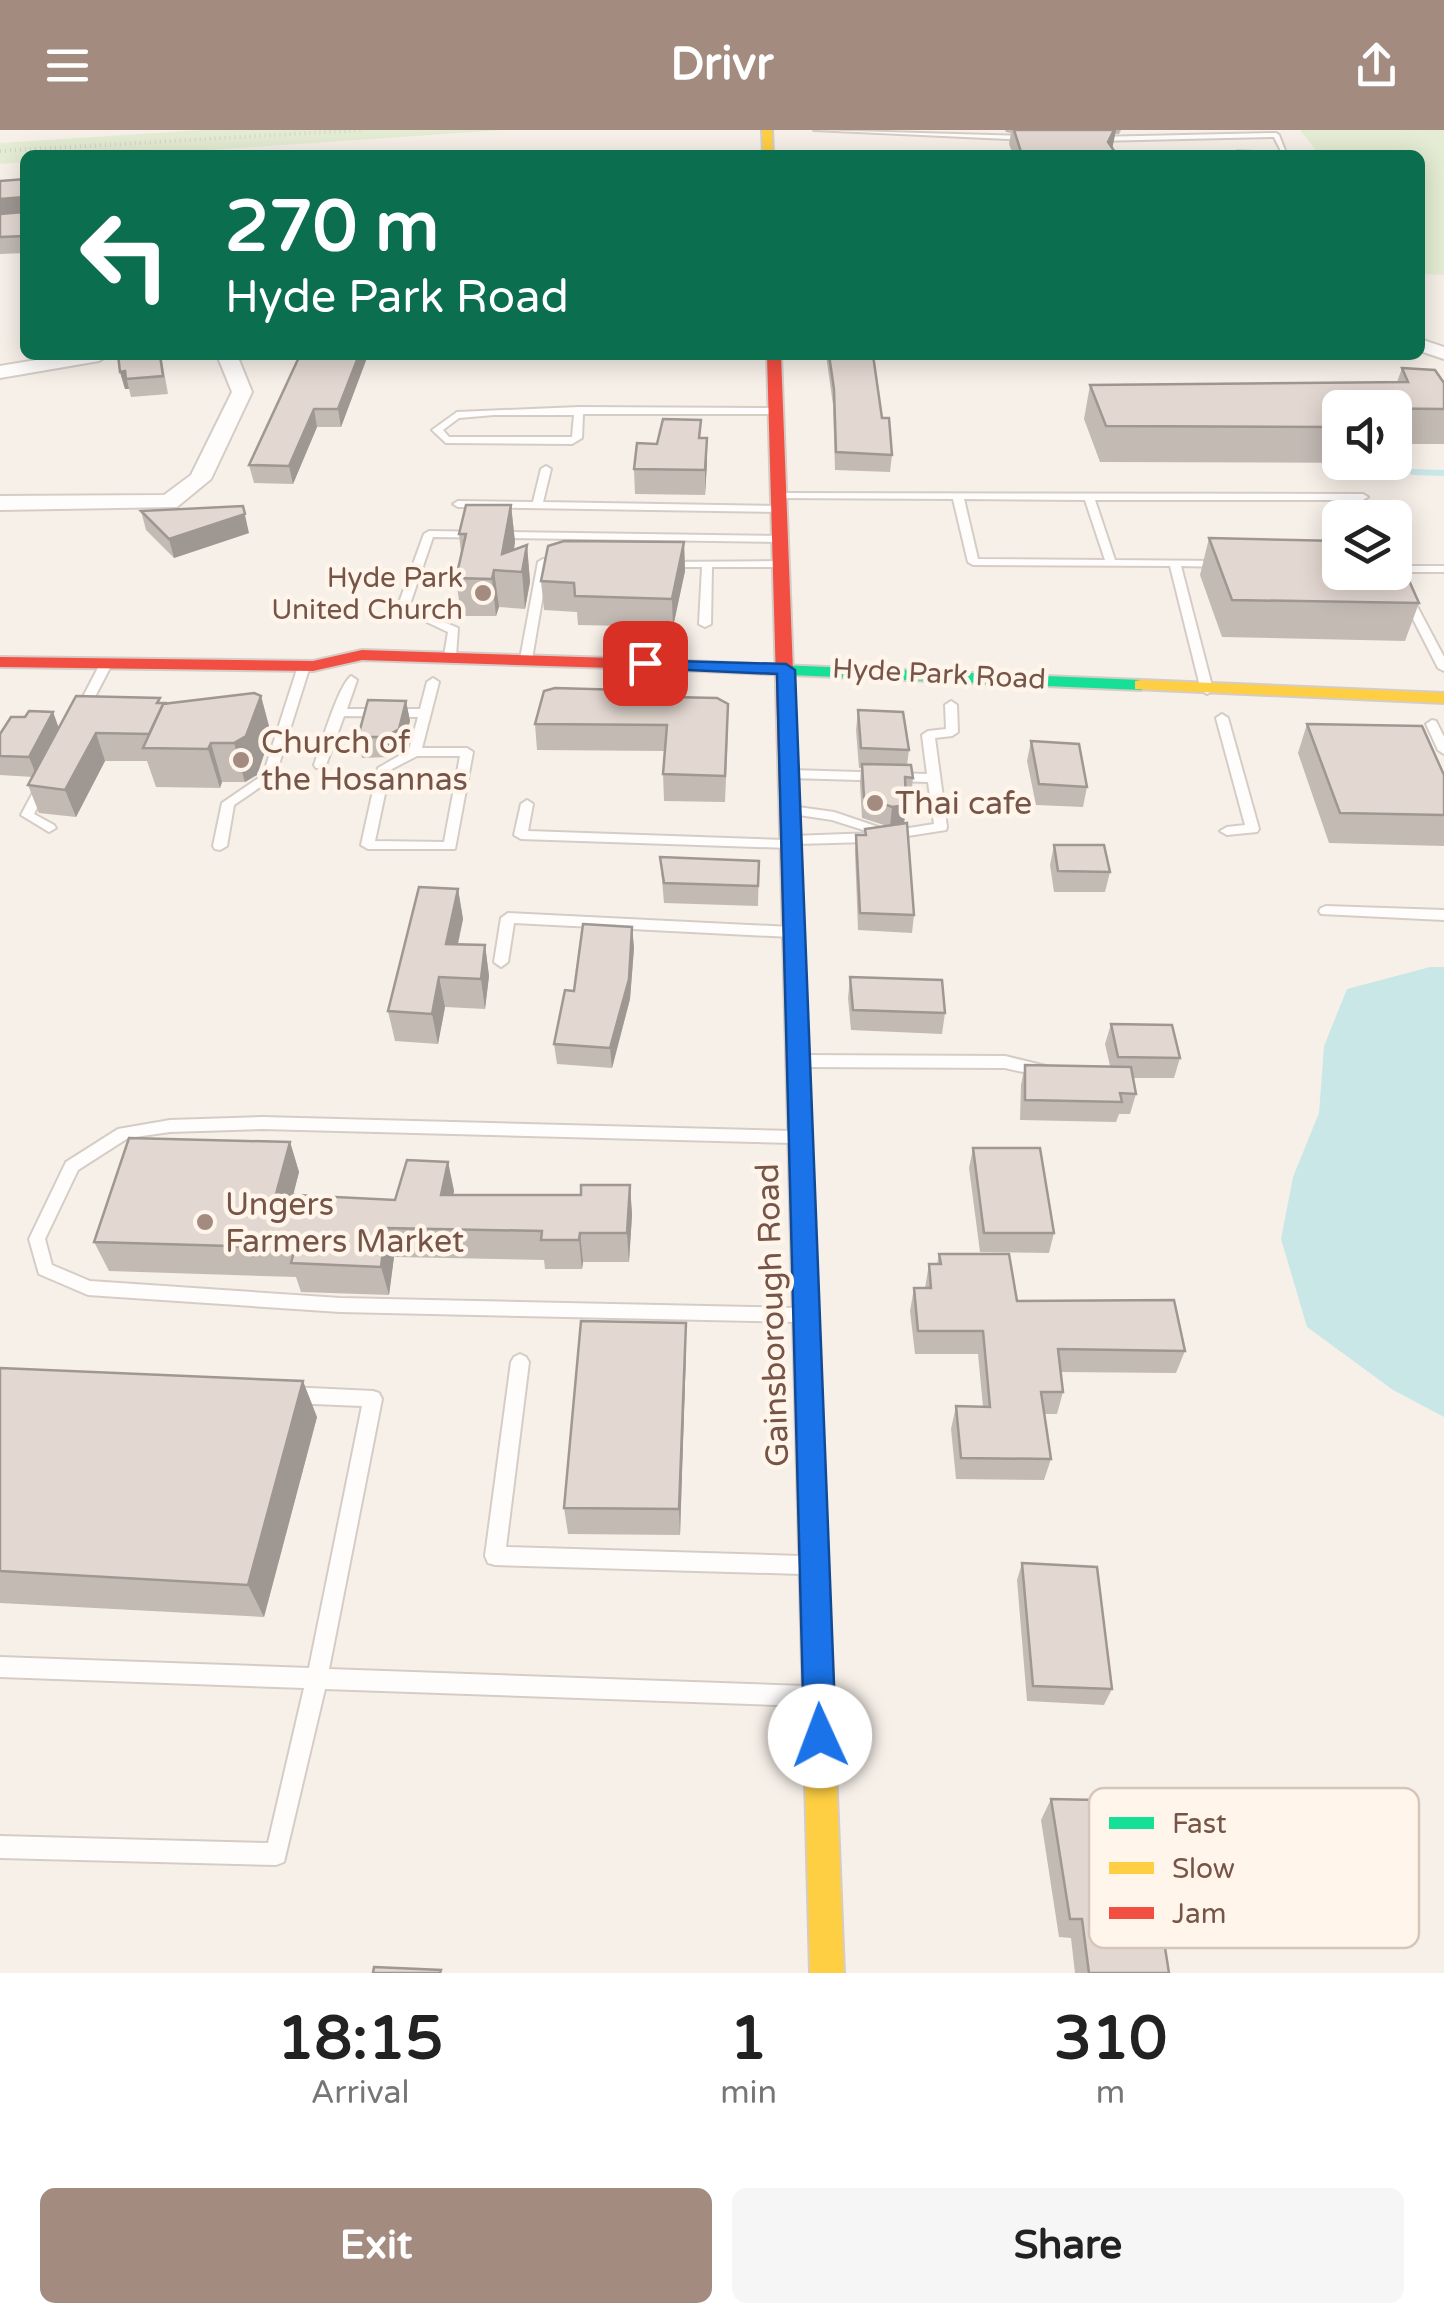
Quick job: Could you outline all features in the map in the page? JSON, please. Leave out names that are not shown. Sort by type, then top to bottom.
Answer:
[{"type":"main road","name":"Gainsborough Road","points":[[774,360],[786,670],[794,695],[790,774],[798,1137],[828,1973]]},
{"type":"main road","name":"Hyde Park Road","points":[[0,662],[309,666],[362,654],[450,656],[1444,698]]},
{"type":"main road","name":"Hyde Park Road","points":[[309,666],[359,680]]},
{"type":"main road","points":[[400,681],[442,682]]},
{"type":"main road","name":"Hyde Park Road","points":[[525,684],[794,695]]},
{"type":"street","points":[[0,372],[69,360]]},
{"type":"street","points":[[0,503],[169,502],[200,479],[242,392],[229,360]]},
{"type":"lane","points":[[817,130],[1030,139]]},
{"type":"lane","points":[[1086,139],[1276,135],[1278,150]]},
{"type":"lane","points":[[579,410],[577,438],[572,441],[446,440],[437,430],[457,415],[579,410],[776,411]]},
{"type":"lane","points":[[537,505],[546,469]]},
{"type":"lane","points":[[958,497],[972,562],[1230,565]]},
{"type":"lane","points":[[458,504],[958,497],[1363,498]]},
{"type":"lane","points":[[1089,497],[1110,563]]},
{"type":"lane","points":[[450,656],[454,630],[404,608],[430,534],[781,540]]},
{"type":"lane","points":[[526,659],[543,562],[580,563]]},
{"type":"lane","points":[[1175,563],[1206,690]]},
{"type":"lane","points":[[652,564],[782,564]]},
{"type":"lane","points":[[704,624],[707,565]]},
{"type":"lane","points":[[1412,571],[1444,570]]},
{"type":"lane","points":[[1404,590],[1444,668]]},
{"type":"lane","points":[[72,730],[106,664]]},
{"type":"lane","points":[[220,846],[228,803],[269,777],[309,666]]},
{"type":"lane","points":[[320,764],[338,712],[359,680]]},
{"type":"lane","points":[[414,752],[467,752],[450,846],[368,845],[384,768],[414,752],[423,713],[442,682]]},
{"type":"lane","points":[[527,804],[521,835],[792,842],[941,827],[928,735],[952,732],[951,705]]},
{"type":"lane","points":[[338,712],[423,713]]},
{"type":"lane","points":[[1221,717],[1252,828],[1227,831]]},
{"type":"lane","points":[[1429,723],[1444,750]]},
{"type":"lane","points":[[48,828],[27,816],[54,764]]},
{"type":"lane","points":[[790,774],[934,778]]},
{"type":"lane","points":[[791,810],[834,816],[888,834]]},
{"type":"lane","points":[[1326,911],[1444,915]]},
{"type":"lane","points":[[502,962],[508,918],[795,932]]},
{"type":"lane","points":[[797,1061],[1005,1062],[1020,1069],[1052,1070]]},
{"type":"lane","points":[[798,1137],[262,1123],[170,1126],[124,1133],[72,1166],[37,1238],[45,1269],[88,1288],[340,1305],[805,1315]]},
{"type":"lane","points":[[520,1362],[495,1556],[814,1566]]},
{"type":"lane","points":[[0,1846],[276,1854],[317,1678],[374,1398],[275,1394]]},
{"type":"lane","points":[[0,1666],[819,1697]]},
{"type":"path","points":[[0,151],[361,130]]},
{"type":"green space","points":[[202,130],[504,130],[208,150],[20,150],[20,162],[0,164],[0,143]]},
{"type":"green space","points":[[1300,130],[1444,130],[1444,275],[1425,274],[1425,150],[1316,150]]},
{"type":"water","points":[[1430,967],[1444,967],[1444,1417],[1393,1390],[1307,1327],[1281,1239],[1293,1177],[1319,1113],[1324,1046],[1347,989]]},
{"type":"building","points":[[1014,130],[1114,130],[1108,142],[1114,150],[1020,150]]},
{"type":"building","points":[[20,179],[20,197],[0,199],[0,181]]},
{"type":"building","points":[[20,212],[20,236],[0,237],[0,214]]},
{"type":"building","points":[[119,360],[161,360],[163,376],[126,379],[125,371],[120,372]]},
{"type":"building","points":[[298,360],[357,360],[338,409],[314,409],[289,466],[249,465]]},
{"type":"building","points":[[830,360],[874,360],[882,418],[889,418],[892,455],[836,452]]},
{"type":"building","points":[[1402,368],[1435,370],[1444,383],[1444,409],[1412,409],[1412,390],[1322,390],[1322,427],[1106,426],[1090,385],[1408,382]]},
{"type":"building","points":[[663,419],[701,420],[699,438],[707,438],[705,470],[634,469],[637,443],[657,444]]},
{"type":"building","points":[[466,505],[511,505],[502,554],[527,545],[522,572],[494,570],[492,579],[456,578],[466,534],[459,534]]},
{"type":"building","points":[[243,506],[245,514],[169,539],[141,511]]},
{"type":"building","points":[[1209,538],[1322,541],[1322,590],[1412,587],[1419,603],[1232,600]]},
{"type":"building","points":[[564,541],[684,542],[672,599],[575,596],[574,583],[541,581],[548,546]]},
{"type":"building","points":[[624,690],[623,696],[717,698],[728,704],[725,776],[663,774],[667,725],[535,724],[544,691]]},
{"type":"building","points":[[254,693],[261,696],[246,736],[234,743],[211,743],[208,749],[143,748],[163,704]]},
{"type":"building","points":[[76,696],[160,698],[157,703],[167,703],[149,734],[96,733],[65,790],[28,785]]},
{"type":"building","points":[[368,700],[406,701],[399,729],[385,737],[358,737]]},
{"type":"building","points":[[858,710],[903,712],[909,750],[861,748]]},
{"type":"building","points":[[29,711],[53,712],[29,757],[0,756],[0,734],[11,717],[25,717]]},
{"type":"building","points":[[1307,724],[1422,726],[1444,775],[1444,815],[1340,813]]},
{"type":"building","points":[[1031,741],[1079,744],[1087,787],[1039,784]]},
{"type":"building","points":[[862,764],[911,765],[913,778],[905,777],[906,805],[892,807],[864,797]]},
{"type":"building","points":[[907,823],[914,915],[860,913],[856,835],[866,835],[865,829]]},
{"type":"building","points":[[1054,845],[1104,845],[1110,872],[1058,871]]},
{"type":"building","points":[[660,857],[759,861],[758,886],[664,883]]},
{"type":"building","points":[[419,887],[458,889],[446,944],[485,945],[481,979],[439,977],[432,1014],[388,1011]]},
{"type":"building","points":[[583,924],[632,927],[629,979],[610,1048],[554,1044],[565,990],[574,991]]},
{"type":"building","points":[[850,977],[942,980],[945,1013],[853,1010]]},
{"type":"building","points":[[1111,1024],[1172,1025],[1180,1058],[1118,1057]]},
{"type":"building","points":[[1025,1065],[1131,1067],[1136,1094],[1120,1093],[1122,1102],[1025,1100]]},
{"type":"building","points":[[129,1138],[290,1142],[276,1194],[395,1200],[407,1160],[448,1162],[441,1195],[581,1195],[581,1185],[630,1185],[627,1233],[580,1233],[579,1240],[541,1240],[542,1231],[386,1228],[381,1267],[291,1263],[295,1248],[94,1242]]},
{"type":"building","points":[[973,1148],[1040,1148],[1054,1233],[984,1233]]},
{"type":"building","points":[[939,1254],[1009,1254],[1017,1301],[1174,1300],[1185,1351],[1058,1349],[1063,1392],[1041,1392],[1051,1459],[961,1458],[956,1406],[990,1407],[983,1331],[918,1331],[914,1288],[931,1288],[929,1264],[941,1264]]},
{"type":"building","points":[[581,1321],[686,1323],[679,1509],[564,1508]]},
{"type":"building","points":[[0,1368],[303,1381],[248,1585],[0,1571]]},
{"type":"building","points":[[1022,1563],[1097,1567],[1112,1689],[1033,1686]]},
{"type":"building","points":[[1051,1799],[1089,1800],[1089,1948],[1165,1948],[1169,1973],[1089,1973],[1082,1919],[1070,1919]]},
{"type":"building","points":[[374,1967],[441,1970],[373,1973]]},
{"type":"waterway","points":[[1413,472],[1444,473]]},
{"type":"traffic: fast","points":[[612,663],[1141,685]]},
{"type":"traffic: fast","points":[[793,937],[817,1665]]},
{"type":"traffic: slow","points":[[767,130],[768,150]]},
{"type":"traffic: slow","points":[[1141,685],[1444,698]]},
{"type":"traffic: slow","points":[[817,1665],[827,1973]]},
{"type":"traffic: jam","points":[[774,360],[793,937]]},
{"type":"traffic: jam","points":[[0,662],[313,666],[362,655],[612,663]]},
{"type":"place","name":"Hyde Park United Church","points":[[483,593]]},
{"type":"place","name":"Church of the Hosannas","points":[[241,760]]},
{"type":"place","name":"Thai cafe","points":[[875,803]]},
{"type":"place","name":"Ungers Farmers Market","points":[[205,1222]]},
{"type":"route","points":[[645,663],[786,670],[820,1736]]}]
